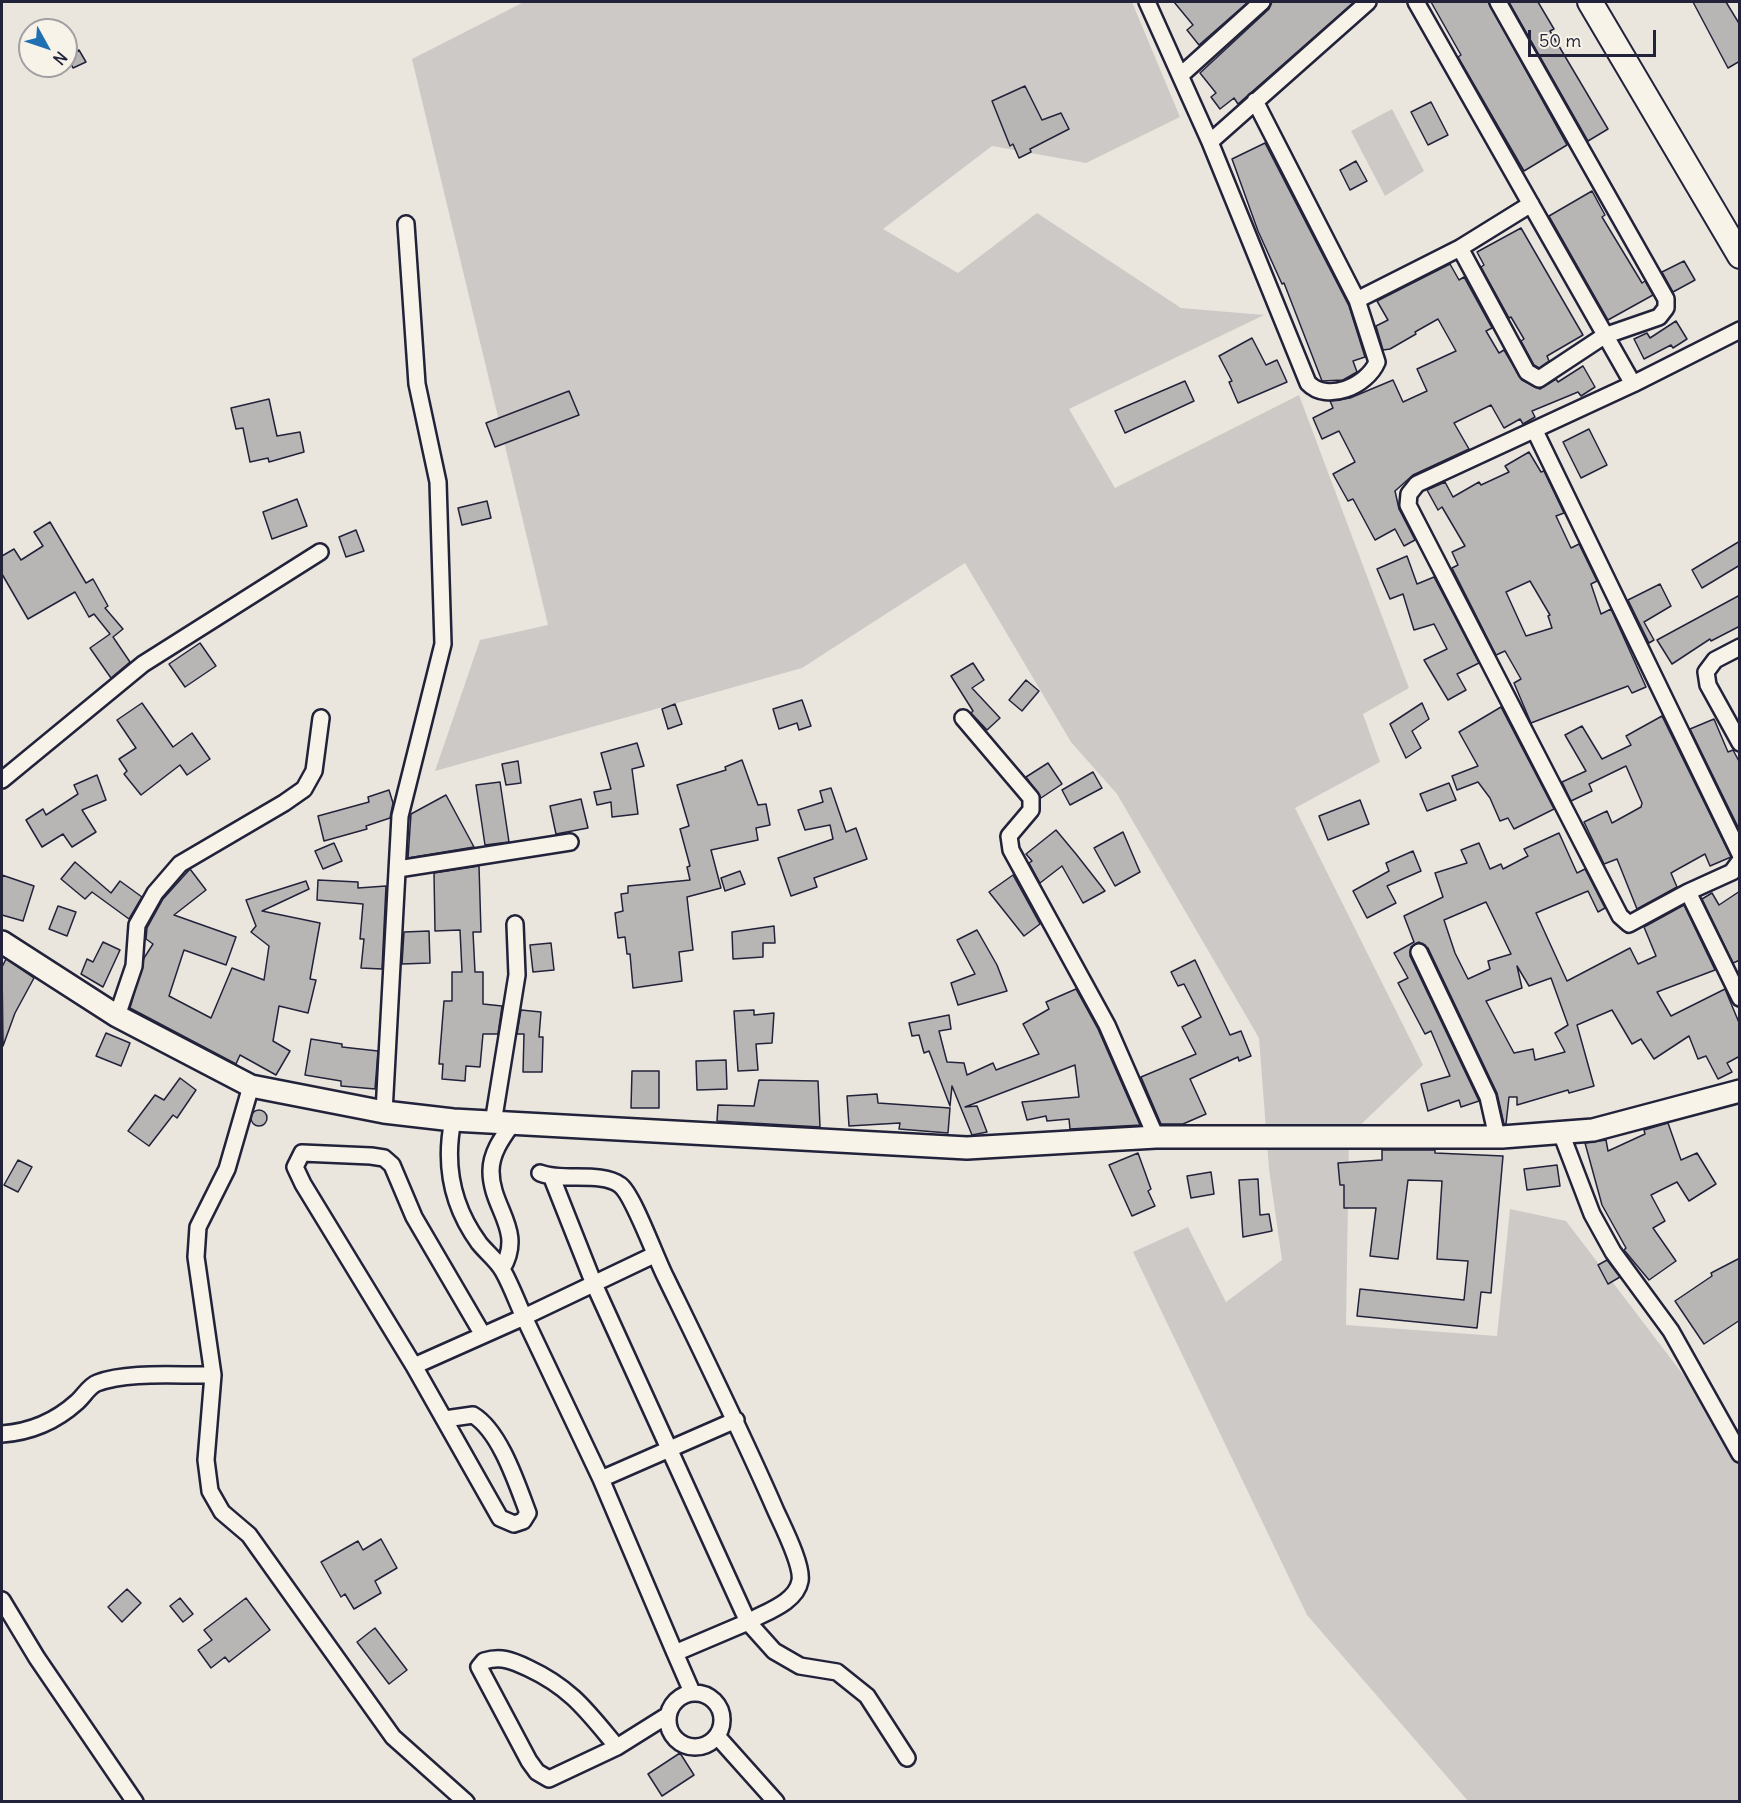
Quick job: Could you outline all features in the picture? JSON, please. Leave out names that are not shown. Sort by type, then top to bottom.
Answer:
[{"type":"main road","points":[[1590,2],[1740,256]]},
{"type":"street","points":[[1181,75],[1262,2]]},
{"type":"street","points":[[1210,142],[1368,2]]},
{"type":"street","points":[[1416,2],[1633,384]]},
{"type":"street","points":[[1460,248],[1527,372],[1539,379],[1604,336],[1659,317],[1666,308],[1666,299],[1497,2]]},
{"type":"street","points":[[1151,4],[1308,383],[1316,392],[1325,394],[1365,381],[1373,373],[1377,362],[1357,300],[1255,101]]},
{"type":"street","points":[[1357,300],[1460,248],[1531,204]]},
{"type":"street","points":[[384,1112],[400,816],[443,644],[438,482],[417,384],[406,225]]},
{"type":"street","points":[[1740,330],[1535,431],[1417,484],[1409,494],[1408,505],[1620,916],[1629,924],[1688,892],[1732,872],[1740,861]]},
{"type":"street","points":[[1535,431],[1740,854]]},
{"type":"street","points":[[2,780],[143,664],[320,552]]},
{"type":"street","points":[[1738,739],[1708,685],[1706,672],[1715,660],[1740,648]]},
{"type":"street","points":[[117,1016],[134,966],[137,925],[155,893],[180,864],[304,789],[314,771],[321,718]]},
{"type":"street","points":[[963,718],[1031,798],[1031,810],[1009,836],[1011,850],[1107,1025],[1156,1137]]},
{"type":"street","points":[[398,869],[570,842]]},
{"type":"street","points":[[1688,892],[1740,998]]},
{"type":"street","points":[[502,1269],[512,1245],[490,1169],[502,1124],[517,975],[514,924]]},
{"type":"street","points":[[2,942],[117,1016],[251,1086],[384,1112],[453,1120],[967,1148],[1156,1137],[1497,1137],[1593,1130],[1739,1092]]},
{"type":"street","points":[[1419,952],[1488,1097],[1497,1137]]},
{"type":"street","points":[[251,1086],[227,1169],[198,1227],[196,1257],[213,1375],[206,1460],[210,1491],[222,1512],[249,1534],[393,1737],[466,1802]]},
{"type":"street","points":[[453,1120],[449,1143],[450,1180],[466,1222],[480,1244],[502,1269],[601,1479],[692,1692]]},
{"type":"street","points":[[1561,1133],[1592,1214],[1613,1252],[1671,1331],[1740,1454]]},
{"type":"street","points":[[445,1419],[473,1415],[490,1430],[517,1484],[528,1513],[523,1521],[514,1524],[500,1518],[414,1366],[303,1184],[295,1167],[302,1154],[371,1156],[384,1158],[392,1165],[414,1217],[483,1335]]},
{"type":"street","points":[[675,1653],[748,1622],[786,1601],[798,1589],[801,1578],[791,1546],[736,1420],[654,1255],[628,1194],[621,1185],[610,1180],[546,1175],[748,1622],[774,1651],[800,1666],[837,1672],[867,1696],[907,1758]]},
{"type":"street","points":[[414,1366],[654,1255]]},
{"type":"street","points":[[2,1434],[24,1433],[57,1418],[94,1384],[118,1378],[213,1375]]},
{"type":"street","points":[[601,1479],[736,1420]]},
{"type":"street","points":[[2,1600],[37,1658],[135,1802]]},
{"type":"street","points":[[617,1747],[575,1697],[554,1680],[511,1660],[498,1657],[484,1661],[479,1667],[529,1761],[549,1779],[617,1747],[668,1715],[676,1700],[692,1692],[707,1695],[719,1706],[723,1721],[717,1736],[702,1747],[684,1745],[671,1733],[668,1715]]},
{"type":"street","points":[[717,1736],[776,1802]]},
{"type":"shaded area","points":[[524,2],[1132,2],[1180,117],[1086,163],[992,146],[883,229],[958,273],[1037,213],[1181,308],[1264,315],[1069,409],[1115,488],[1299,395],[1409,688],[1363,714],[1380,762],[1295,808],[1423,1065],[1349,1136],[1346,1325],[1497,1336],[1510,1209],[1566,1221],[1739,1448],[1739,1801],[1468,1801],[1307,1615],[1133,1252],[1188,1227],[1226,1302],[1282,1260],[1269,1169],[1259,1038],[1117,794],[1071,742],[965,563],[802,668],[435,771],[480,640],[548,625],[412,59]]},
{"type":"shaded area","points":[[1392,109],[1424,171],[1385,196],[1351,131]]},
{"type":"building","points":[[1174,2],[1248,2],[1199,45],[1187,30],[1193,25]]},
{"type":"building","points":[[1272,2],[1354,2],[1238,104],[1234,98],[1220,109],[1211,97],[1216,93],[1200,73],[1269,9]]},
{"type":"building","points":[[1431,2],[1488,2],[1567,145],[1524,171],[1458,57],[1461,55]]},
{"type":"building","points":[[1509,2],[1538,2],[1554,29],[1550,31],[1608,129],[1588,141]]},
{"type":"building","points":[[1693,2],[1726,2],[1740,25],[1740,61],[1728,68]]},
{"type":"building","points":[[78,50],[86,62],[78,66]]},
{"type":"building","points":[[1025,86],[1042,120],[1061,113],[1069,129],[1030,149],[1031,152],[1019,158],[1013,144],[1010,146],[992,101]]},
{"type":"building","points":[[1431,102],[1448,135],[1428,145],[1411,112]]},
{"type":"building","points":[[1265,143],[1349,306],[1365,357],[1353,361],[1357,372],[1343,380],[1322,381],[1284,283],[1282,284],[1258,231],[1232,159]]},
{"type":"building","points":[[1356,161],[1367,181],[1350,190],[1340,170]]},
{"type":"building","points":[[1592,191],[1605,215],[1602,217],[1642,283],[1645,281],[1653,295],[1608,320],[1549,216]]},
{"type":"building","points":[[1521,228],[1583,335],[1547,356],[1549,361],[1539,368],[1534,365],[1521,341],[1524,339],[1511,317],[1509,318],[1481,267],[1484,265],[1477,252]]},
{"type":"building","points":[[1684,261],[1695,280],[1673,292],[1662,272]]},
{"type":"building","points":[[1450,264],[1459,280],[1464,277],[1492,328],[1486,331],[1499,353],[1504,350],[1522,380],[1540,389],[1556,379],[1558,382],[1583,366],[1595,387],[1581,396],[1578,392],[1532,411],[1535,417],[1523,424],[1520,419],[1504,428],[1491,405],[1454,423],[1469,449],[1413,475],[1395,491],[1399,509],[1415,540],[1404,546],[1395,529],[1375,540],[1353,499],[1348,501],[1333,474],[1355,462],[1339,431],[1322,439],[1313,418],[1333,408],[1330,401],[1350,398],[1393,380],[1403,402],[1427,391],[1417,369],[1456,351],[1438,319],[1390,349],[1383,350],[1376,326],[1388,320],[1377,301]]},
{"type":"building","points":[[1676,321],[1687,339],[1673,348],[1671,345],[1644,359],[1634,339],[1647,333],[1650,338]]},
{"type":"building","points":[[1252,338],[1266,365],[1277,360],[1287,382],[1238,403],[1229,382],[1232,381],[1219,356]]},
{"type":"building","points":[[1185,381],[1194,401],[1125,433],[1115,411]]},
{"type":"building","points":[[569,391],[579,415],[495,447],[486,423]]},
{"type":"building","points":[[269,399],[277,436],[300,432],[304,452],[269,462],[268,458],[250,462],[243,428],[236,429],[231,408]]},
{"type":"building","points":[[1589,429],[1607,465],[1581,478],[1563,442]]},
{"type":"building","points":[[1529,452],[1541,472],[1544,471],[1564,513],[1556,516],[1571,548],[1579,544],[1597,581],[1591,584],[1601,614],[1611,609],[1646,687],[1632,693],[1628,686],[1531,723],[1514,683],[1521,679],[1505,651],[1496,655],[1452,568],[1458,565],[1452,552],[1465,546],[1442,507],[1438,510],[1427,490],[1445,482],[1453,497],[1479,482],[1481,485],[1509,472],[1505,466]],"holes":[[[1530,581],[1550,615],[1548,616],[1552,628],[1526,636],[1506,592]]]},
{"type":"building","points":[[297,499],[307,526],[272,539],[263,512]]},
{"type":"building","points":[[487,501],[491,518],[462,525],[458,508]]},
{"type":"building","points":[[50,522],[86,583],[93,579],[108,606],[105,608],[123,629],[113,637],[130,662],[111,678],[90,648],[110,634],[94,614],[89,617],[75,592],[28,619],[2,574],[2,556],[14,549],[21,560],[43,546],[34,532]]},
{"type":"building","points":[[356,530],[364,551],[346,557],[339,537]]},
{"type":"building","points":[[1740,541],[1740,565],[1702,588],[1692,570]]},
{"type":"building","points":[[1407,556],[1417,584],[1434,577],[1479,663],[1457,674],[1466,690],[1448,700],[1424,660],[1447,649],[1434,624],[1414,630],[1403,594],[1390,599],[1377,569]]},
{"type":"building","points":[[1660,584],[1671,606],[1644,622],[1654,640],[1649,643],[1628,600]]},
{"type":"building","points":[[1740,595],[1740,626],[1711,641],[1710,639],[1672,664],[1657,640]]},
{"type":"building","points":[[200,643],[216,666],[185,687],[169,664]]},
{"type":"building","points":[[973,663],[984,680],[972,688],[1000,718],[987,730],[971,713],[973,711],[951,676]]},
{"type":"building","points":[[1026,680],[1039,691],[1022,711],[1009,700]]},
{"type":"building","points":[[802,700],[811,726],[799,730],[797,723],[779,729],[773,709]]},
{"type":"building","points":[[142,703],[173,747],[192,733],[210,759],[187,775],[180,765],[141,795],[124,774],[127,771],[119,759],[136,748],[117,720]]},
{"type":"building","points":[[1422,703],[1429,719],[1412,731],[1421,748],[1406,758],[1390,724]]},
{"type":"building","points":[[675,704],[682,724],[668,729],[662,709]]},
{"type":"building","points":[[1501,707],[1554,809],[1514,829],[1508,818],[1500,821],[1490,798],[1478,782],[1457,790],[1452,776],[1478,766],[1459,732]]},
{"type":"building","points":[[1662,716],[1731,857],[1710,866],[1705,854],[1671,873],[1677,887],[1637,909],[1617,859],[1604,864],[1584,822],[1607,811],[1612,823],[1641,807],[1642,803],[1626,766],[1589,784],[1592,791],[1571,801],[1562,782],[1586,771],[1565,735],[1582,726],[1602,759],[1631,745],[1626,736]]},
{"type":"building","points":[[1714,719],[1728,752],[1733,750],[1740,763],[1740,831],[1690,729]]},
{"type":"building","points":[[637,743],[644,766],[632,769],[638,814],[612,817],[611,802],[597,805],[594,792],[611,789],[601,753]]},
{"type":"building","points":[[742,760],[758,805],[766,804],[770,825],[756,828],[758,840],[711,850],[721,888],[687,897],[693,950],[679,952],[682,981],[633,988],[630,954],[627,954],[625,937],[618,938],[615,913],[623,911],[621,894],[628,893],[628,886],[690,880],[687,867],[690,866],[680,829],[689,826],[677,785],[726,770],[725,767]]},
{"type":"building","points":[[518,761],[521,783],[506,785],[502,764]]},
{"type":"building","points":[[1048,763],[1062,784],[1041,798],[1026,777]]},
{"type":"building","points":[[1093,772],[1102,788],[1070,805],[1062,790]]},
{"type":"building","points":[[97,775],[106,800],[82,810],[96,832],[72,847],[63,834],[42,847],[26,820],[43,809],[46,815],[78,794],[74,785]]},
{"type":"building","points":[[500,782],[509,842],[485,845],[476,785]]},
{"type":"building","points":[[1449,783],[1456,800],[1427,811],[1420,794]]},
{"type":"building","points":[[831,788],[846,832],[856,828],[867,859],[814,878],[817,887],[791,896],[778,858],[833,839],[830,825],[805,830],[798,810],[823,802],[820,791]]},
{"type":"building","points":[[389,790],[393,803],[390,818],[366,826],[367,829],[324,841],[318,816],[369,802],[368,797]]},
{"type":"building","points":[[446,795],[474,847],[408,858],[411,814]]},
{"type":"building","points":[[581,799],[588,828],[556,834],[550,806]]},
{"type":"building","points":[[1360,800],[1369,824],[1328,840],[1319,816]]},
{"type":"building","points":[[1056,830],[1105,891],[1083,903],[1062,866],[1040,883],[1029,863],[1032,861],[1026,854]]},
{"type":"building","points":[[1123,832],[1140,872],[1115,886],[1094,848]]},
{"type":"building","points":[[1559,833],[1577,873],[1585,869],[1605,908],[1598,912],[1588,891],[1536,913],[1567,981],[1630,948],[1638,964],[1656,956],[1644,927],[1684,905],[1715,970],[1657,992],[1671,1016],[1725,989],[1740,1025],[1740,1056],[1727,1063],[1732,1072],[1718,1079],[1706,1056],[1698,1059],[1689,1036],[1654,1059],[1641,1039],[1632,1044],[1612,1010],[1577,1025],[1594,1086],[1569,1093],[1568,1090],[1517,1105],[1517,1097],[1509,1097],[1506,1124],[1504,1124],[1497,1093],[1428,948],[1419,942],[1411,947],[1410,956],[1479,1101],[1461,1107],[1459,1100],[1428,1111],[1421,1084],[1450,1076],[1431,1031],[1425,1034],[1398,983],[1408,978],[1394,953],[1414,942],[1404,916],[1443,897],[1435,873],[1467,863],[1461,850],[1479,843],[1490,869],[1501,864],[1503,869],[1528,856],[1524,849]],"holes":[[[1486,902],[1511,954],[1488,961],[1490,969],[1468,979],[1455,953],[1444,920]],[[1517,966],[1529,986],[1551,978],[1568,1025],[1555,1033],[1565,1052],[1535,1060],[1533,1049],[1514,1053],[1486,1001],[1522,988]]]},
{"type":"building","points":[[334,843],[342,861],[323,869],[315,851]]},
{"type":"building","points":[[1413,851],[1421,871],[1387,886],[1396,903],[1367,918],[1353,891],[1389,871],[1386,863]]},
{"type":"building","points":[[75,862],[111,893],[120,881],[142,897],[129,919],[92,892],[85,899],[61,879]]},
{"type":"building","points":[[479,866],[481,932],[473,932],[475,972],[483,972],[483,1004],[502,1006],[498,1034],[483,1034],[480,1067],[466,1066],[465,1081],[442,1079],[443,1064],[439,1064],[444,1001],[452,1001],[452,972],[462,972],[460,930],[435,931],[434,873]]},
{"type":"building","points":[[190,869],[206,890],[174,915],[236,937],[226,965],[184,950],[169,996],[211,1018],[232,968],[264,980],[269,946],[251,932],[256,926],[246,900],[306,881],[309,889],[262,911],[320,923],[310,979],[316,980],[308,1013],[279,1006],[273,1041],[290,1051],[276,1075],[240,1055],[236,1064],[130,1008],[144,958],[153,944],[146,939],[147,928],[163,899]]},
{"type":"building","points":[[740,871],[745,884],[725,891],[721,878]]},
{"type":"building","points":[[2,875],[34,886],[23,921],[2,915]]},
{"type":"building","points":[[1013,875],[1040,924],[1024,936],[989,892]]},
{"type":"building","points":[[318,880],[358,882],[358,888],[386,886],[382,969],[361,968],[364,939],[360,939],[363,904],[317,900]]},
{"type":"building","points":[[1740,891],[1740,960],[1733,963],[1702,899],[1712,893],[1719,905]]},
{"type":"building","points":[[58,906],[76,912],[67,936],[49,929]]},
{"type":"building","points":[[774,926],[775,943],[763,943],[763,957],[733,959],[732,932]]},
{"type":"building","points":[[977,930],[997,965],[1007,991],[958,1005],[951,983],[975,974],[957,940]]},
{"type":"building","points":[[429,931],[430,963],[402,964],[404,932]]},
{"type":"building","points":[[103,942],[120,950],[103,987],[81,974],[87,959],[93,962]]},
{"type":"building","points":[[551,943],[554,970],[533,972],[530,945]]},
{"type":"building","points":[[6,959],[34,978],[15,1013],[3,1046],[2,967]]},
{"type":"building","points":[[1195,960],[1230,1035],[1241,1031],[1251,1056],[1239,1061],[1238,1057],[1190,1079],[1206,1114],[1183,1124],[1161,1124],[1141,1077],[1196,1054],[1182,1027],[1201,1017],[1184,984],[1178,986],[1171,972]]},
{"type":"building","points":[[1076,989],[1098,1029],[1140,1125],[1070,1129],[1069,1119],[1047,1121],[1046,1116],[1027,1120],[1022,1102],[1079,1097],[1075,1065],[965,1107],[977,1106],[987,1132],[972,1135],[952,1086],[950,1106],[929,1051],[924,1053],[919,1035],[912,1036],[909,1023],[949,1015],[951,1029],[939,1031],[947,1062],[964,1063],[967,1075],[993,1063],[996,1070],[1039,1054],[1023,1024],[1049,1009],[1046,1002]]},
{"type":"building","points":[[521,1010],[541,1012],[539,1037],[543,1037],[542,1072],[523,1072],[524,1034],[517,1034]]},
{"type":"building","points":[[754,1010],[754,1015],[774,1013],[772,1043],[756,1044],[758,1070],[738,1071],[734,1011]]},
{"type":"building","points":[[106,1033],[130,1043],[121,1066],[96,1056]]},
{"type":"building","points":[[311,1039],[342,1044],[342,1047],[378,1051],[375,1089],[341,1086],[341,1081],[305,1075]]},
{"type":"building","points":[[726,1060],[727,1089],[697,1090],[696,1061]]},
{"type":"building","points":[[632,1071],[659,1071],[659,1108],[631,1108]]},
{"type":"building","points":[[180,1078],[196,1090],[177,1118],[173,1115],[149,1146],[128,1131],[155,1095],[164,1100]]},
{"type":"building","points":[[759,1080],[818,1081],[820,1127],[717,1121],[718,1105],[754,1106]]},
{"type":"building","points":[[877,1094],[878,1103],[950,1108],[948,1133],[899,1129],[900,1123],[849,1126],[847,1096]]},
{"type":"building","points":[[256,1110],[262,1110],[267,1118],[265,1124],[256,1126],[251,1121],[251,1115]]},
{"type":"building","points":[[1668,1123],[1681,1160],[1697,1153],[1716,1184],[1689,1201],[1677,1182],[1651,1195],[1665,1221],[1653,1228],[1676,1261],[1649,1280],[1624,1250],[1626,1248],[1602,1205],[1585,1143],[1606,1140],[1608,1151],[1645,1134],[1644,1130]]},
{"type":"building","points":[[1382,1150],[1435,1150],[1435,1153],[1503,1156],[1491,1293],[1481,1292],[1477,1328],[1357,1316],[1360,1289],[1464,1300],[1468,1261],[1437,1259],[1442,1181],[1408,1180],[1398,1259],[1370,1256],[1376,1208],[1344,1208],[1344,1185],[1340,1185],[1338,1163],[1382,1160]]},
{"type":"building","points":[[1138,1153],[1151,1189],[1148,1191],[1155,1206],[1132,1216],[1109,1165]]},
{"type":"building","points":[[18,1160],[32,1167],[18,1192],[4,1185]]},
{"type":"building","points":[[1557,1165],[1560,1186],[1527,1190],[1524,1169]]},
{"type":"building","points":[[1211,1172],[1214,1194],[1191,1198],[1187,1176]]},
{"type":"building","points":[[1258,1179],[1260,1215],[1269,1214],[1272,1231],[1243,1237],[1239,1180]]},
{"type":"building","points":[[1740,1258],[1740,1320],[1704,1344],[1675,1301],[1712,1276],[1711,1273]]},
{"type":"building","points":[[1607,1260],[1620,1277],[1608,1284],[1598,1265]]},
{"type":"building","points":[[381,1539],[397,1568],[375,1581],[381,1593],[354,1609],[345,1594],[341,1597],[321,1562],[358,1541],[363,1550]]},
{"type":"building","points":[[127,1589],[141,1603],[122,1622],[108,1607]]},
{"type":"building","points":[[180,1598],[193,1614],[183,1622],[170,1606]]},
{"type":"building","points":[[246,1598],[270,1630],[229,1662],[225,1657],[211,1668],[198,1650],[212,1640],[204,1630]]},
{"type":"building","points":[[375,1628],[407,1670],[389,1684],[357,1642]]},
{"type":"building","points":[[680,1753],[694,1775],[662,1796],[648,1774]]}]
